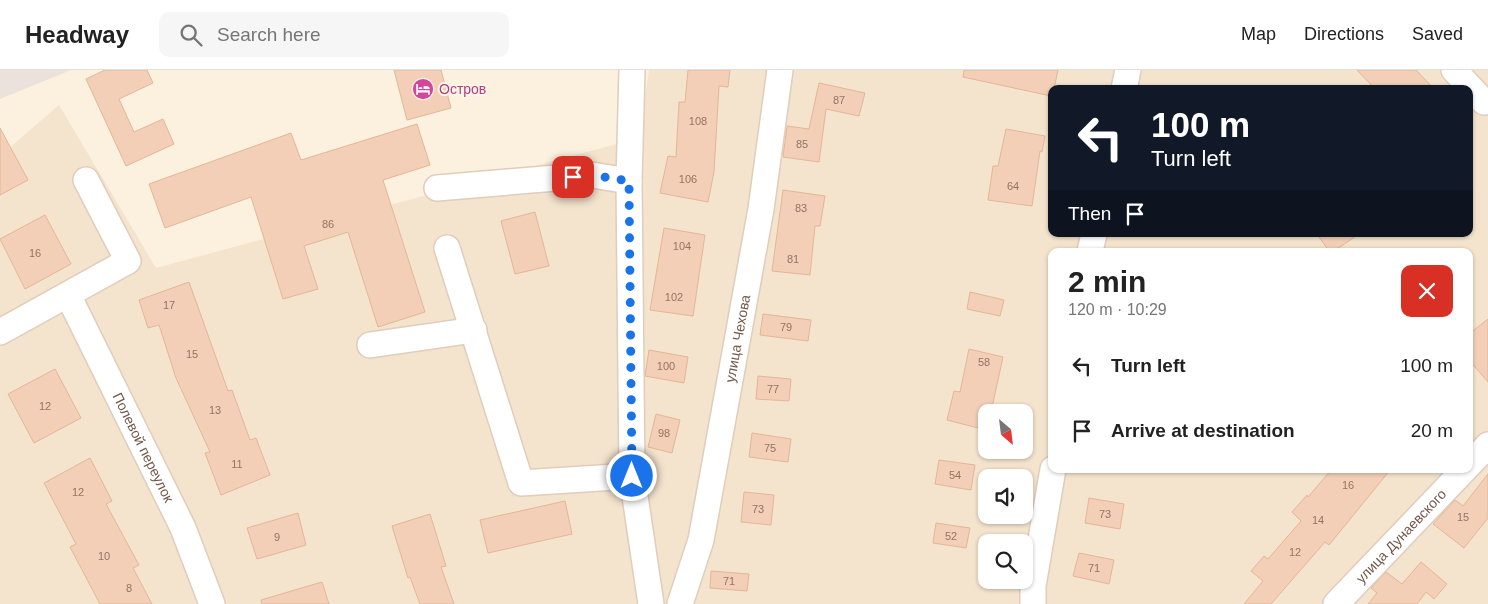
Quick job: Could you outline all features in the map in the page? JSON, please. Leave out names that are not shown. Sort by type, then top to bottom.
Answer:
[{"type":"street","points":[[632,70],[629,181],[632,476],[651,604]]},
{"type":"street","name":"улица Чехова","points":[[680,604],[702,540],[762,210],[780,70]]},
{"type":"street","points":[[1125,85],[1128,70]]},
{"type":"street","points":[[1454,70],[1465,85]]},
{"type":"street","points":[[437,188],[592,175],[629,181]]},
{"type":"street","points":[[0,332],[128,260],[86,180]]},
{"type":"street","points":[[447,248],[521,483],[632,476]]},
{"type":"street","name":"Полевой переулок","points":[[68,295],[183,528],[212,604]]},
{"type":"street","points":[[370,345],[474,330]]},
{"type":"street","points":[[1473,461],[1488,445]]},
{"type":"street","points":[[1032,604],[1033,586],[1052,473]]},
{"type":"street","name":"улица Дунаевского","points":[[1336,604],[1462,473]]},
{"type":"shaded area","points":[[0,70],[71,70],[0,99]]},
{"type":"shaded area","points":[[649,70],[1488,70],[1488,604],[0,604],[0,156],[59,105],[156,268],[639,138]]},
{"type":"building","points":[[105,70],[147,70],[153,83],[119,99],[134,132],[163,119],[174,144],[126,166],[86,79]]},
{"type":"building","name":"Остров","points":[[394,70],[441,70],[451,108],[407,120]]},
{"type":"building","points":[[688,70],[730,70],[728,87],[719,86],[714,172],[708,202],[660,193],[668,156],[676,157],[679,102],[685,102]]},
{"type":"building","points":[[964,70],[1058,70],[1055,85],[1048,85],[1048,95],[963,77]]},
{"type":"building","points":[[1357,70],[1416,70],[1430,85],[1371,85]]},
{"type":"building","points":[[819,83],[865,93],[859,116],[826,109],[819,162],[783,157],[787,126],[809,129]]},
{"type":"building","points":[[417,124],[430,165],[383,180],[425,312],[378,327],[348,232],[304,246],[318,289],[283,299],[251,197],[165,228],[149,184],[291,133],[301,160]]},
{"type":"building","points":[[0,128],[28,180],[0,195]]},
{"type":"building","points":[[1006,129],[1045,136],[1042,152],[1040,151],[1032,206],[988,200],[993,166],[998,166]]},
{"type":"building","points":[[783,190],[825,196],[820,226],[815,226],[810,275],[772,271]]},
{"type":"building","points":[[535,212],[549,266],[515,274],[501,221]]},
{"type":"building","points":[[45,215],[71,264],[25,289],[0,239]]},
{"type":"building","points":[[664,228],[705,235],[693,316],[650,310]]},
{"type":"building","points":[[1319,237],[1355,237],[1338,248],[1327,248]]},
{"type":"building","points":[[189,282],[228,391],[232,390],[250,440],[256,438],[270,475],[221,495],[205,453],[210,452],[176,378],[159,325],[148,328],[139,300]]},
{"type":"building","points":[[970,292],[1004,300],[1000,316],[967,309]]},
{"type":"building","points":[[763,314],[811,320],[808,341],[760,335]]},
{"type":"building","points":[[1488,319],[1488,382],[1473,365],[1473,331]]},
{"type":"building","points":[[969,349],[1003,357],[993,404],[978,404],[978,428],[947,420],[954,391],[960,392]]},
{"type":"building","points":[[649,350],[688,357],[684,383],[645,376]]},
{"type":"building","points":[[55,369],[81,418],[34,443],[8,394]]},
{"type":"building","points":[[758,376],[791,379],[789,401],[756,399]]},
{"type":"building","points":[[656,414],[680,420],[672,453],[648,447]]},
{"type":"building","points":[[752,433],[791,439],[788,462],[749,457]]},
{"type":"building","points":[[90,458],[112,501],[106,504],[139,565],[133,568],[152,604],[100,604],[70,547],[76,544],[44,483]]},
{"type":"building","points":[[939,460],[975,465],[971,490],[935,484]]},
{"type":"building","points":[[1329,473],[1388,473],[1329,545],[1325,542],[1271,604],[1244,604],[1263,581],[1251,571],[1264,556],[1268,559],[1301,521],[1292,512],[1307,495],[1308,497]]},
{"type":"building","points":[[1488,474],[1488,518],[1464,548],[1433,524],[1455,500],[1463,506]]},
{"type":"building","points":[[744,492],[774,495],[771,525],[741,522]]},
{"type":"building","points":[[1089,498],[1124,504],[1120,529],[1085,523]]},
{"type":"building","points":[[565,501],[572,534],[488,553],[480,520]]},
{"type":"building","points":[[298,513],[306,545],[257,559],[247,528]]},
{"type":"building","points":[[430,514],[446,566],[441,567],[454,604],[420,604],[410,577],[408,578],[392,526]]},
{"type":"building","points":[[936,523],[970,528],[966,548],[933,543]]},
{"type":"building","points":[[1079,553],[1114,560],[1109,584],[1073,576]]},
{"type":"building","points":[[1421,562],[1447,584],[1434,599],[1426,592],[1417,604],[1368,604],[1377,593],[1371,588],[1386,572],[1402,584]]},
{"type":"building","points":[[711,571],[749,574],[747,591],[710,588]]},
{"type":"building","points":[[322,582],[329,604],[262,604],[261,600]]},
{"type":"place","name":"Остров","points":[[423,89]]},
{"type":"route","points":[[573,177],[592,175],[629,181],[632,476]]}]
